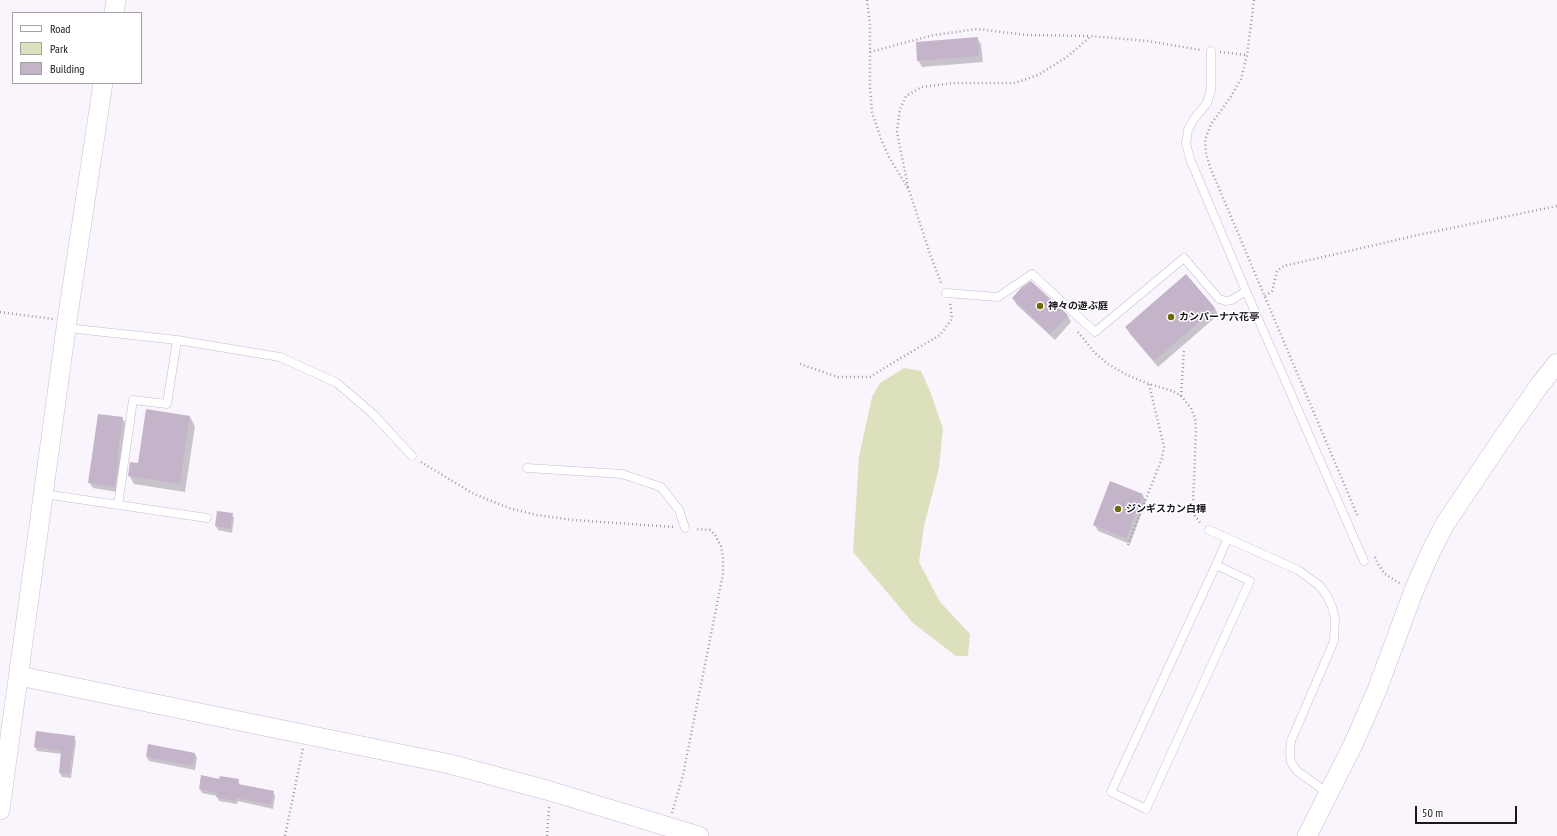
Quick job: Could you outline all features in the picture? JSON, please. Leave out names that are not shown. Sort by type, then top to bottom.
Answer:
[{"type":"street","points":[[114,12],[116,0]]},
{"type":"street","points":[[0,810],[67,325],[103,84]]},
{"type":"street","points":[[1307,836],[1329,794],[1378,690],[1414,590],[1445,524],[1502,439],[1557,363]]},
{"type":"street","points":[[19,676],[450,764],[550,791],[700,836]]},
{"type":"lane","points":[[1211,51],[1211,90],[1207,103],[1194,119],[1188,130],[1186,143],[1190,159],[1364,561]]},
{"type":"lane","points":[[946,293],[998,297],[1032,274],[1095,332],[1184,258],[1219,299],[1226,301],[1232,300],[1246,290]]},
{"type":"lane","points":[[67,325],[177,340],[280,357],[337,383],[372,413],[412,456]]},
{"type":"lane","points":[[118,505],[133,400],[167,404],[177,340]]},
{"type":"lane","points":[[527,468],[622,474],[661,487],[679,510],[685,528]]},
{"type":"lane","points":[[44,494],[207,518]]},
{"type":"lane","points":[[1209,530],[1298,570],[1310,578],[1324,591],[1332,607],[1335,630],[1334,641],[1291,741],[1290,752],[1296,772],[1329,794]]},
{"type":"lane","points":[[1216,565],[1250,581],[1146,809],[1111,792],[1228,538]]},
{"type":"path","points":[[867,0],[870,24],[870,88],[872,112],[889,157],[909,190]]},
{"type":"path","points":[[1254,0],[1247,55],[1241,79],[1230,98],[1211,124],[1205,140],[1206,152],[1210,167],[1359,520]]},
{"type":"path","points":[[870,52],[934,35],[977,28],[1027,35],[1091,36],[1148,41],[1247,55]]},
{"type":"path","points":[[800,364],[838,377],[870,377],[940,335],[952,318],[950,302],[931,257],[909,190],[897,132],[900,109],[906,96],[922,87],[952,83],[1015,83],[1038,75],[1067,57],[1091,36]]},
{"type":"path","points":[[1265,296],[1272,291],[1278,271],[1284,266],[1418,235],[1557,206]]},
{"type":"path","points":[[0,312],[67,325]]},
{"type":"path","points":[[1077,331],[1094,352],[1108,364],[1127,375],[1149,384],[1173,391],[1182,396],[1191,408],[1195,418],[1196,429],[1193,505],[1195,516],[1201,524],[1209,530]]},
{"type":"path","points":[[1182,396],[1184,350]]},
{"type":"path","points":[[1128,545],[1162,458],[1164,447],[1149,384]]},
{"type":"path","points":[[412,456],[474,494],[510,508],[537,515],[573,520],[710,530],[721,546],[723,557],[723,574],[683,775],[668,826]]},
{"type":"path","points":[[1375,557],[1385,574],[1395,581],[1414,590]]},
{"type":"path","points":[[285,836],[305,735]]},
{"type":"path","points":[[547,836],[550,791]]},
{"type":"green space","points":[[904,368],[921,371],[930,391],[943,429],[939,468],[924,526],[919,562],[940,602],[970,634],[968,656],[956,656],[913,623],[853,552],[859,457],[872,397],[880,383]]},
{"type":"building","points":[[978,37],[979,56],[917,61],[916,42]]},
{"type":"building","name":"カンパーナ六花亭","points":[[1186,274],[1215,308],[1154,361],[1125,327]]},
{"type":"building","name":"神々の遊ぶ庭","points":[[1031,281],[1068,315],[1050,334],[1012,298],[1022,287]]},
{"type":"building","points":[[146,409],[190,416],[180,484],[128,476],[130,462],[138,463]]},
{"type":"building","points":[[98,414],[123,417],[117,460],[119,460],[114,487],[88,483]]},
{"type":"building","name":"ジンギスカン白樺","points":[[1110,481],[1143,494],[1126,538],[1093,525]]},
{"type":"building","points":[[217,511],[233,513],[230,529],[215,526]]},
{"type":"building","points":[[36,731],[75,736],[69,774],[59,773],[61,751],[34,747]]},
{"type":"building","points":[[148,744],[195,753],[193,766],[146,757]]},
{"type":"building","points":[[201,775],[219,779],[220,776],[239,779],[238,784],[274,791],[271,805],[236,798],[235,801],[216,797],[217,793],[199,789]]},
{"type":"place","name":"神々の遊ぶ庭","points":[[1040,306]]},
{"type":"place","name":"カンパーナ六花亭","points":[[1171,317]]},
{"type":"place","name":"ジンギスカン白樺","points":[[1118,509]]}]
